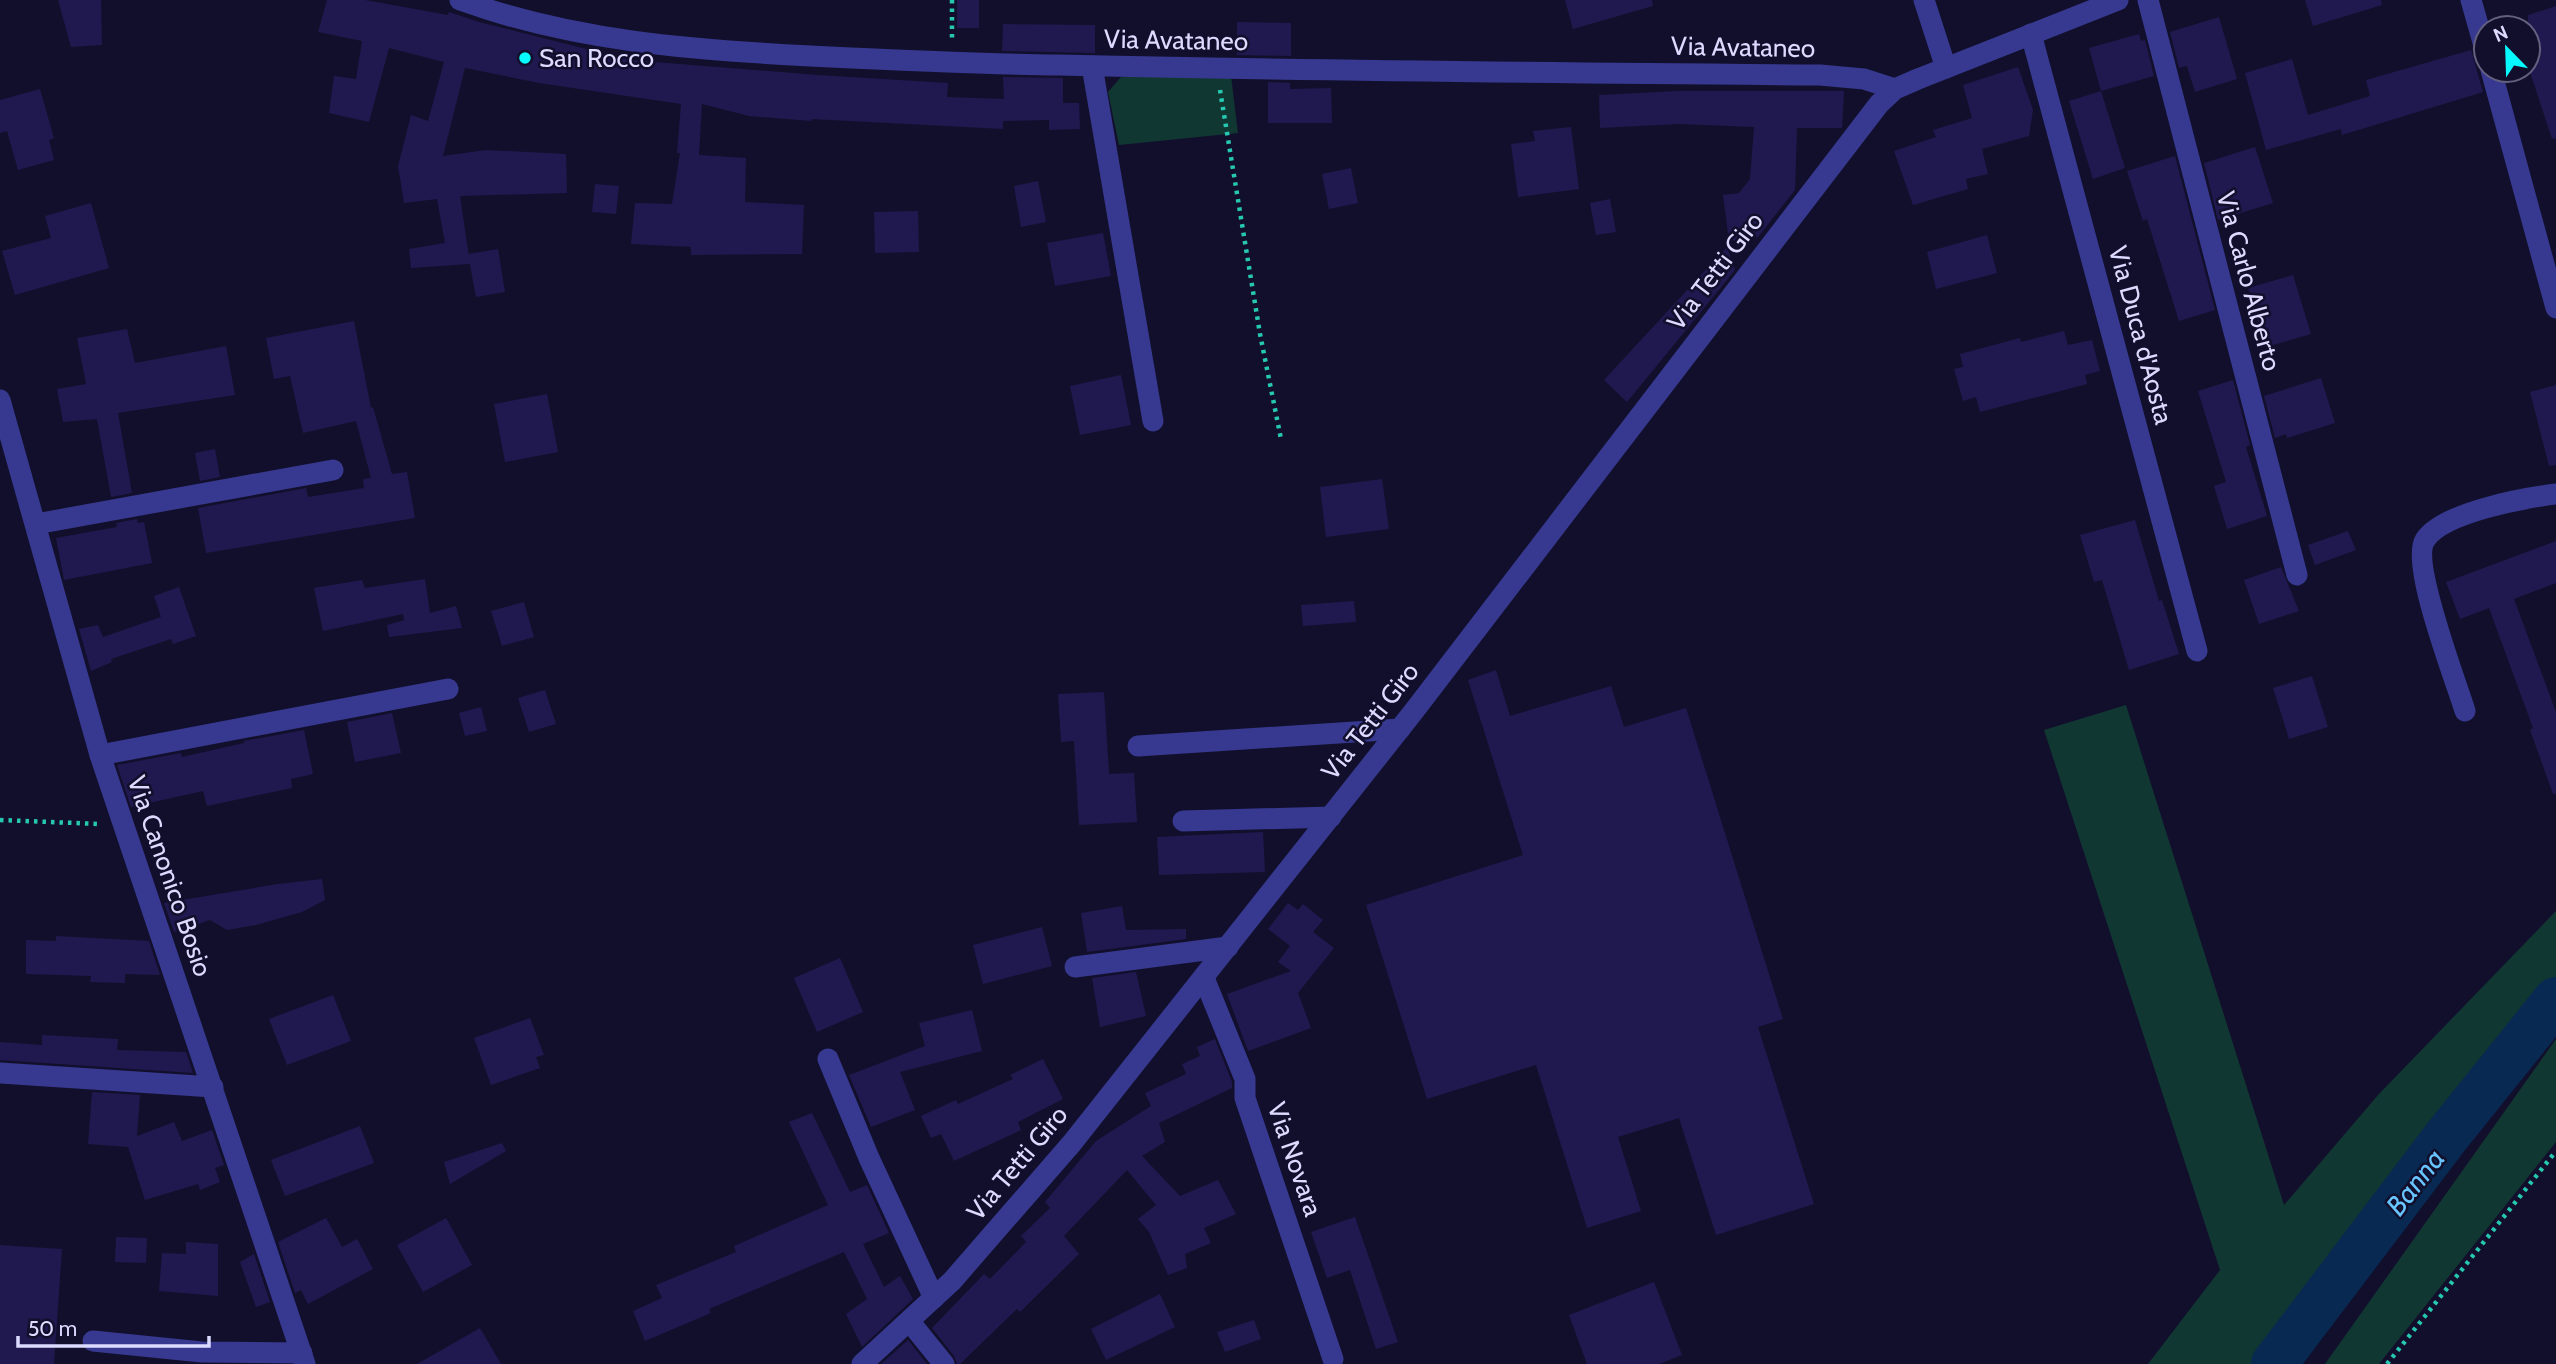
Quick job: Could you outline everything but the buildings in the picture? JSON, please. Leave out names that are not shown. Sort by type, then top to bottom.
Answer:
[{"type":"street","name":"Via Avataneo","points":[[460,0],[524,20],[632,43],[723,52],[953,63],[1092,66],[1820,75],[1864,79],[1895,89]]},
{"type":"street","points":[[1924,0],[1946,68]]},
{"type":"street","points":[[1895,89],[2118,0]]},
{"type":"street","name":"Via Carlo Alberto","points":[[2148,0],[2297,575]]},
{"type":"street","name":"Via Duca d'Aosta","points":[[2031,34],[2197,651]]},
{"type":"street","points":[[1092,66],[1153,421]]},
{"type":"street","points":[[2495,84],[2556,308]]},
{"type":"street","name":"Via Tetti Giro","points":[[862,1364],[910,1321],[978,1253],[1072,1143],[1400,729],[1878,104],[1895,89]]},
{"type":"street","name":"Via Canonico Bosio","points":[[0,400],[121,822],[304,1359]]},
{"type":"street","points":[[36,524],[333,470]]},
{"type":"street","points":[[2466,711],[2427,591],[2421,564],[2424,541],[2434,531],[2451,522],[2497,504],[2556,494]]},
{"type":"street","points":[[100,755],[448,689]]},
{"type":"street","points":[[1138,746],[1400,729]]},
{"type":"street","points":[[1183,821],[1331,817]]},
{"type":"street","points":[[1075,967],[1228,947]]},
{"type":"street","name":"Via Novara","points":[[1204,978],[1245,1079],[1245,1098],[1334,1359]]},
{"type":"street","points":[[828,1059],[869,1158],[934,1298]]},
{"type":"street","points":[[0,1073],[213,1087]]},
{"type":"street","points":[[910,1321],[944,1364]]},
{"type":"street","points":[[93,1341],[304,1359]]},
{"type":"path","points":[[952,0],[953,63]]},
{"type":"path","points":[[1216,68],[1260,334],[1281,439]]},
{"type":"path","points":[[0,820],[87,825],[121,822]]},
{"type":"path","points":[[2387,1364],[2556,1151]]},
{"type":"green space","points":[[1231,76],[1238,133],[1119,145],[1108,92],[1121,77]]},
{"type":"green space","points":[[2126,705],[2284,1205],[2378,1095],[2556,911],[2556,984],[2504,1039],[2333,1277],[2266,1364],[2148,1364],[2220,1270],[2044,730]]},
{"type":"green space","points":[[2556,1039],[2556,1142],[2379,1364],[2325,1364]]},
{"type":"waterway","name":"Banna","points":[[2274,1364],[2446,1137],[2556,1000]]},
{"type":"place","name":"San Rocco","points":[[525,58]]}]
